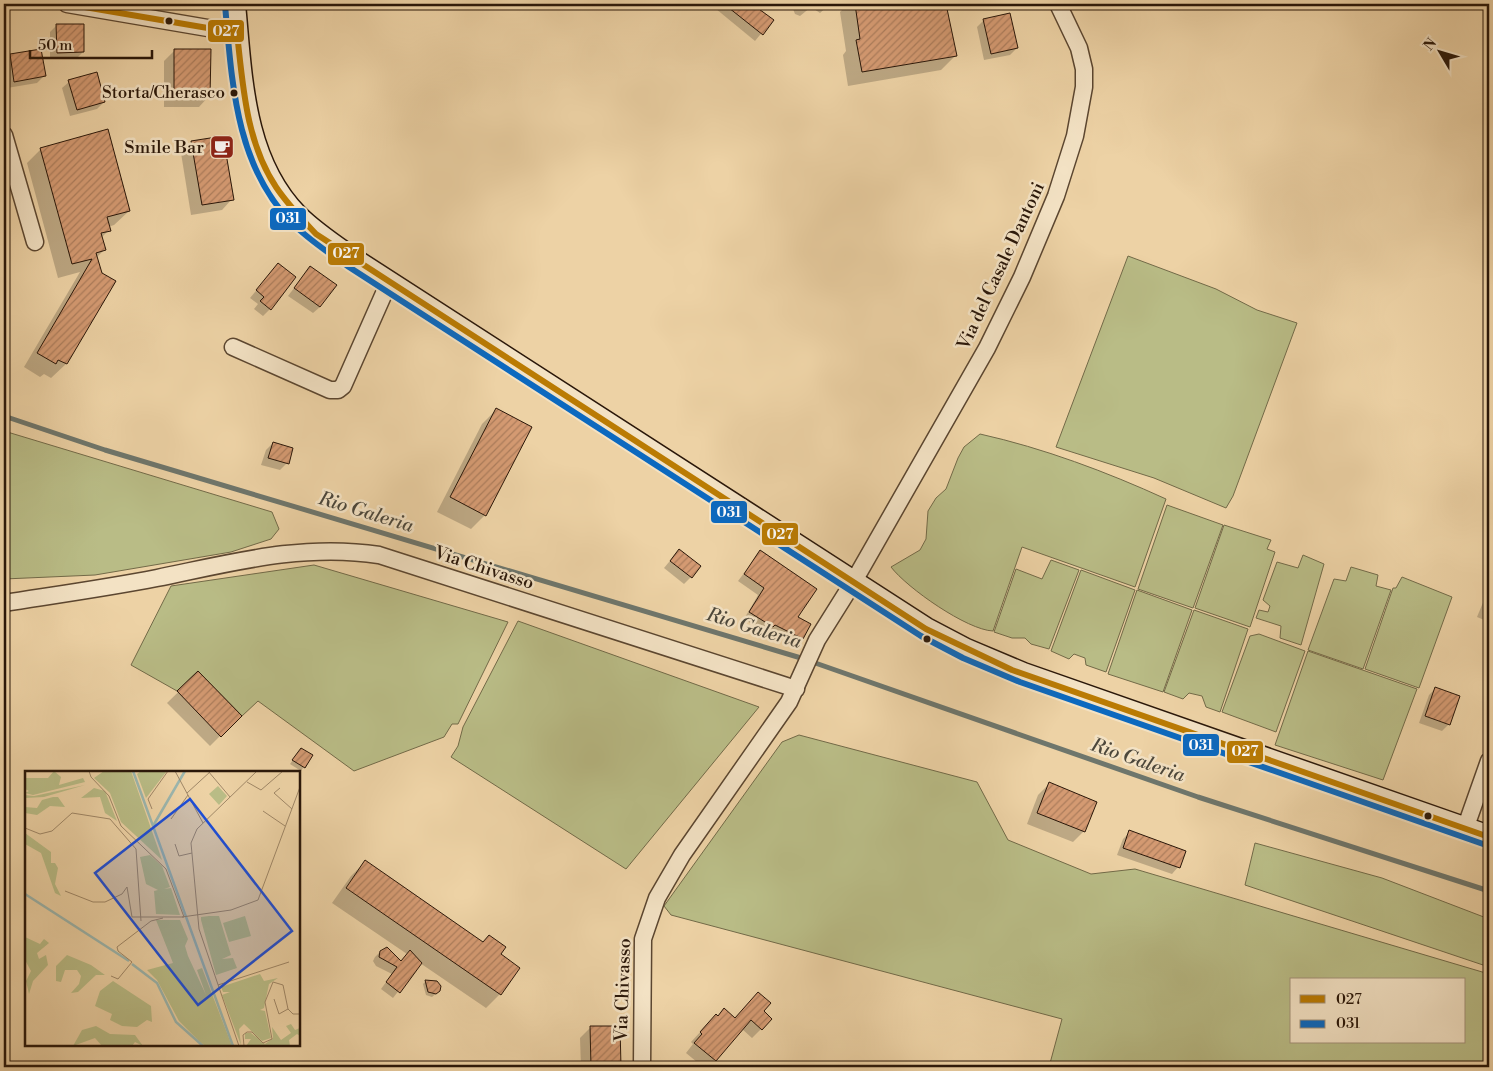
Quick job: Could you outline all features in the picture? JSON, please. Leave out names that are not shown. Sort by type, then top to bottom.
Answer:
[{"type":"main road","points":[[234,4],[252,139],[261,164],[275,187],[295,214],[316,234],[854,581],[926,630],[1012,670],[1489,837]]},
{"type":"street","points":[[67,4],[237,33]]},
{"type":"street","name":"Via del Casale Dantoni","points":[[854,581],[987,348],[1022,278],[1056,196],[1075,136],[1084,87],[1084,69],[1079,48],[1058,4]]},
{"type":"street","points":[[4,135],[35,242]]},
{"type":"street","points":[[233,347],[330,390],[338,390],[343,386],[389,282]]},
{"type":"street","name":"Via Chivasso","points":[[4,603],[154,578],[286,553],[337,550],[358,552],[379,555],[796,689]]},
{"type":"street","name":"Via Chivasso","points":[[642,1067],[641,955],[643,938],[652,910],[682,855],[796,689],[817,640],[854,581]]},
{"type":"street","points":[[1465,829],[1489,762]]},
{"type":"green space","points":[[1128,256],[1216,289],[1257,310],[1297,323],[1233,496],[1226,508],[1154,478],[1056,447]]},
{"type":"green space","points":[[4,431],[272,512],[279,529],[271,539],[231,552],[95,575],[4,579]]},
{"type":"green space","points":[[980,434],[1027,446],[1074,462],[1121,479],[1166,499],[1135,587],[1022,547],[993,631],[968,624],[954,616],[923,596],[899,576],[891,567],[920,550],[926,539],[928,511],[936,498],[946,489],[964,447]]},
{"type":"green space","points":[[1167,505],[1223,525],[1193,608],[1138,589]]},
{"type":"green space","points":[[1224,525],[1271,540],[1267,549],[1275,552],[1250,627],[1195,608]]},
{"type":"green space","points":[[1303,555],[1324,564],[1301,645],[1280,638],[1281,626],[1256,618],[1259,610],[1268,612],[1270,606],[1263,600],[1277,562],[1298,568]]},
{"type":"green space","points":[[1051,560],[1079,570],[1049,649],[1031,644],[1025,638],[1012,638],[994,632],[1016,569],[1042,579]]},
{"type":"green space","points":[[314,565],[508,622],[458,724],[452,724],[444,737],[354,771],[258,701],[242,716],[198,671],[177,691],[131,665],[171,586]]},
{"type":"green space","points":[[1351,567],[1378,575],[1376,586],[1391,590],[1363,669],[1308,650],[1334,579],[1346,581]]},
{"type":"green space","points":[[1081,570],[1135,590],[1106,672],[1086,665],[1085,658],[1074,654],[1069,659],[1051,651]]},
{"type":"green space","points":[[1402,577],[1452,597],[1419,688],[1365,669],[1393,588],[1396,588]]},
{"type":"green space","points":[[1137,590],[1192,610],[1163,692],[1108,674]]},
{"type":"green space","points":[[1194,610],[1248,629],[1220,712],[1206,707],[1202,696],[1189,693],[1183,699],[1164,692]]},
{"type":"green space","points":[[518,621],[759,707],[626,869],[451,757],[458,746],[463,727]]},
{"type":"green space","points":[[1259,634],[1305,651],[1276,732],[1222,712],[1250,636]]},
{"type":"green space","points":[[1308,651],[1417,689],[1383,780],[1275,745]]},
{"type":"green space","points":[[799,735],[977,782],[1008,840],[1091,874],[1135,869],[1489,974],[1489,1067],[1049,1067],[1062,1019],[671,915],[664,906],[782,742]]},
{"type":"green space","points":[[1255,843],[1382,878],[1489,919],[1489,967],[1245,885]]},
{"type":"building","points":[[724,4],[752,4],[774,20],[763,35]]},
{"type":"building","points":[[855,4],[946,4],[957,56],[862,72],[856,40],[860,39]]},
{"type":"building","points":[[1010,13],[1018,48],[991,54],[983,19]]},
{"type":"building","points":[[56,24],[84,24],[84,52],[57,53]]},
{"type":"building","points":[[41,49],[46,76],[14,82],[10,54]]},
{"type":"building","points":[[174,49],[211,49],[210,97],[174,97]]},
{"type":"building","points":[[97,72],[105,102],[77,110],[68,80]]},
{"type":"building","points":[[108,129],[130,211],[107,217],[111,231],[101,233],[106,250],[96,253],[102,273],[116,281],[67,364],[58,360],[56,364],[37,353],[92,259],[72,264],[40,148]]},
{"type":"building","points":[[223,136],[234,200],[202,205],[191,141]]},
{"type":"building","points":[[278,263],[296,277],[271,310],[260,301],[264,297],[256,290]]},
{"type":"building","points":[[310,266],[337,285],[320,307],[294,288]]},
{"type":"building","points":[[496,408],[532,427],[486,516],[450,497]]},
{"type":"building","points":[[273,442],[293,448],[289,464],[268,458]]},
{"type":"building","points":[[679,549],[701,566],[692,578],[670,561]]},
{"type":"building","points":[[760,550],[817,589],[798,617],[811,624],[803,639],[775,625],[773,627],[749,612],[764,588],[744,574]]},
{"type":"building","points":[[198,671],[242,716],[221,737],[177,691]]},
{"type":"building","points":[[1435,687],[1460,696],[1450,725],[1425,716]]},
{"type":"building","points":[[301,748],[313,755],[305,768],[292,760]]},
{"type":"building","points":[[1049,782],[1097,802],[1085,832],[1037,813]]},
{"type":"building","points":[[1129,830],[1186,851],[1180,868],[1123,848]]},
{"type":"building","points":[[365,860],[483,942],[489,935],[506,947],[501,954],[520,968],[501,995],[346,888]]},
{"type":"building","points":[[387,947],[401,961],[410,950],[422,963],[400,993],[386,982],[397,967],[379,957],[380,951]]},
{"type":"building","points":[[425,980],[437,981],[441,986],[440,991],[436,994],[428,992]]},
{"type":"building","points":[[758,992],[771,1003],[764,1011],[772,1019],[762,1030],[751,1020],[716,1061],[694,1043],[702,1034],[700,1032],[716,1014],[718,1016],[724,1008],[735,1018]]},
{"type":"building","points":[[590,1026],[620,1026],[621,1067],[591,1067]]},
{"type":"waterway","name":"Rio Galeria","points":[[4,416],[105,450],[801,658],[1198,797],[1489,891]]},
{"type":"transit line","name":"027","points":[[67,4],[237,33]]},
{"type":"transit line","name":"031","points":[[225,5],[234,92],[248,149],[258,175],[273,200],[292,223],[312,241],[349,267],[921,636],[963,658],[1020,682],[1486,845]]},
{"type":"transit line","name":"027","points":[[237,33],[244,93],[258,151],[276,187],[295,212],[316,234],[926,629],[1012,670],[1489,837]]},
{"type":"place","name":"Storta/Cherasco","points":[[234,93]]},
{"type":"place","name":"Smile Bar","points":[[222,147]]}]
